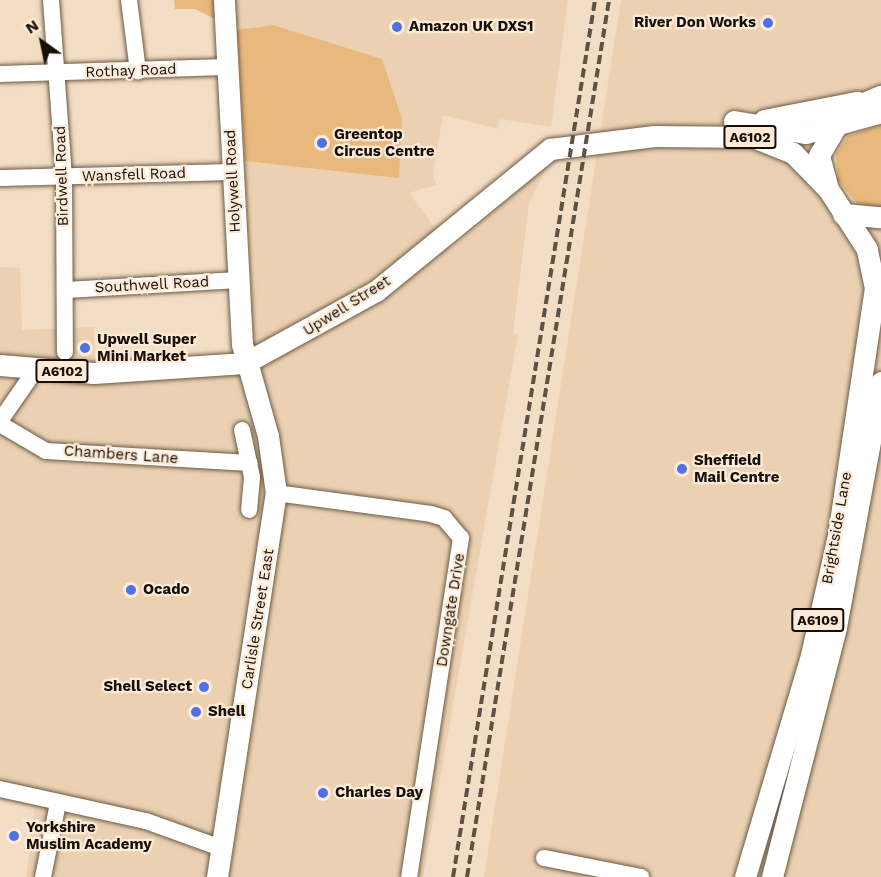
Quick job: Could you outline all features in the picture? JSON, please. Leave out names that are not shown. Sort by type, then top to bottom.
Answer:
[{"type":"main road","name":"Holywell Road","points":[[224,0],[244,363]]},
{"type":"main road","points":[[743,121],[876,108]]},
{"type":"main road","points":[[828,189],[819,155],[830,129],[876,108]]},
{"type":"main road","name":"Upwell Street","points":[[0,365],[94,373],[244,363],[376,291],[540,153],[743,121],[806,133],[830,129]]},
{"type":"main road","name":"Upwell Street","points":[[654,136],[753,137],[793,153],[828,189]]},
{"type":"main road","name":"Brightside Lane","points":[[745,877],[811,655],[838,535],[874,293],[872,261],[828,189]]},
{"type":"main road","points":[[843,214],[881,217]]},
{"type":"main road","name":"Carlisle Street East","points":[[217,877],[276,493],[268,436],[244,363]]},
{"type":"main road","name":"Brightside Lane","points":[[772,877],[836,627],[881,382]]},
{"type":"street","name":"Birdwell Road","points":[[51,0],[64,177],[65,352]]},
{"type":"street","points":[[129,0],[138,71]]},
{"type":"street","name":"Rothay Road","points":[[0,74],[226,67]]},
{"type":"street","name":"Wansfell Road","points":[[0,178],[233,172]]},
{"type":"street","name":"Southwell Road","points":[[66,290],[239,280]]},
{"type":"street","name":"Chambers Lane","points":[[36,369],[0,422],[46,451],[250,463]]},
{"type":"street","points":[[242,430],[250,463],[249,510]]},
{"type":"street","name":"Downgate Drive","points":[[276,493],[431,514],[452,524],[461,538],[409,877]]},
{"type":"street","points":[[0,789],[146,821],[220,848]]},
{"type":"street","points":[[43,877],[58,803]]},
{"type":"street","points":[[544,858],[641,877]]},
{"type":"shaded area","points":[[174,0],[218,0],[217,20],[195,9],[175,9]]},
{"type":"shaded area","points":[[231,0],[568,0],[551,127],[500,119],[498,129],[443,115],[433,172],[436,185],[409,193],[451,249],[548,164],[529,203],[513,333],[518,334],[423,877],[26,877],[35,807],[0,799],[0,267],[20,268],[22,330],[94,327],[95,371],[254,356],[245,161],[399,177],[402,119],[273,25],[237,30]]},
{"type":"shaded area","points":[[621,0],[881,0],[881,112],[686,127],[783,148],[843,214],[881,217],[881,877],[484,877]]},
{"type":"shaded area","points":[[273,25],[382,59],[402,119],[399,178],[245,161],[237,30]]},
{"type":"shaded area","points":[[881,125],[881,207],[858,205],[838,180],[836,154],[848,136]]},
{"type":"railway","points":[[453,877],[595,0]]},
{"type":"railway","points":[[467,877],[609,0]]},
{"type":"place","name":"River Don Works","points":[[768,23]]},
{"type":"place","name":"Amazon UK DXS1","points":[[397,27]]},
{"type":"place","name":"Greentop Circus Centre","points":[[322,143]]},
{"type":"place","name":"Upwell Super Mini Market","points":[[85,348]]},
{"type":"place","name":"Sheffield Mail Centre","points":[[682,469]]},
{"type":"place","name":"Ocado","points":[[131,590]]},
{"type":"place","name":"Shell Select","points":[[204,687]]},
{"type":"place","name":"Shell","points":[[196,712]]},
{"type":"place","name":"Charles Day","points":[[323,793]]},
{"type":"place","name":"Yorkshire Muslim Academy","points":[[14,836]]}]
